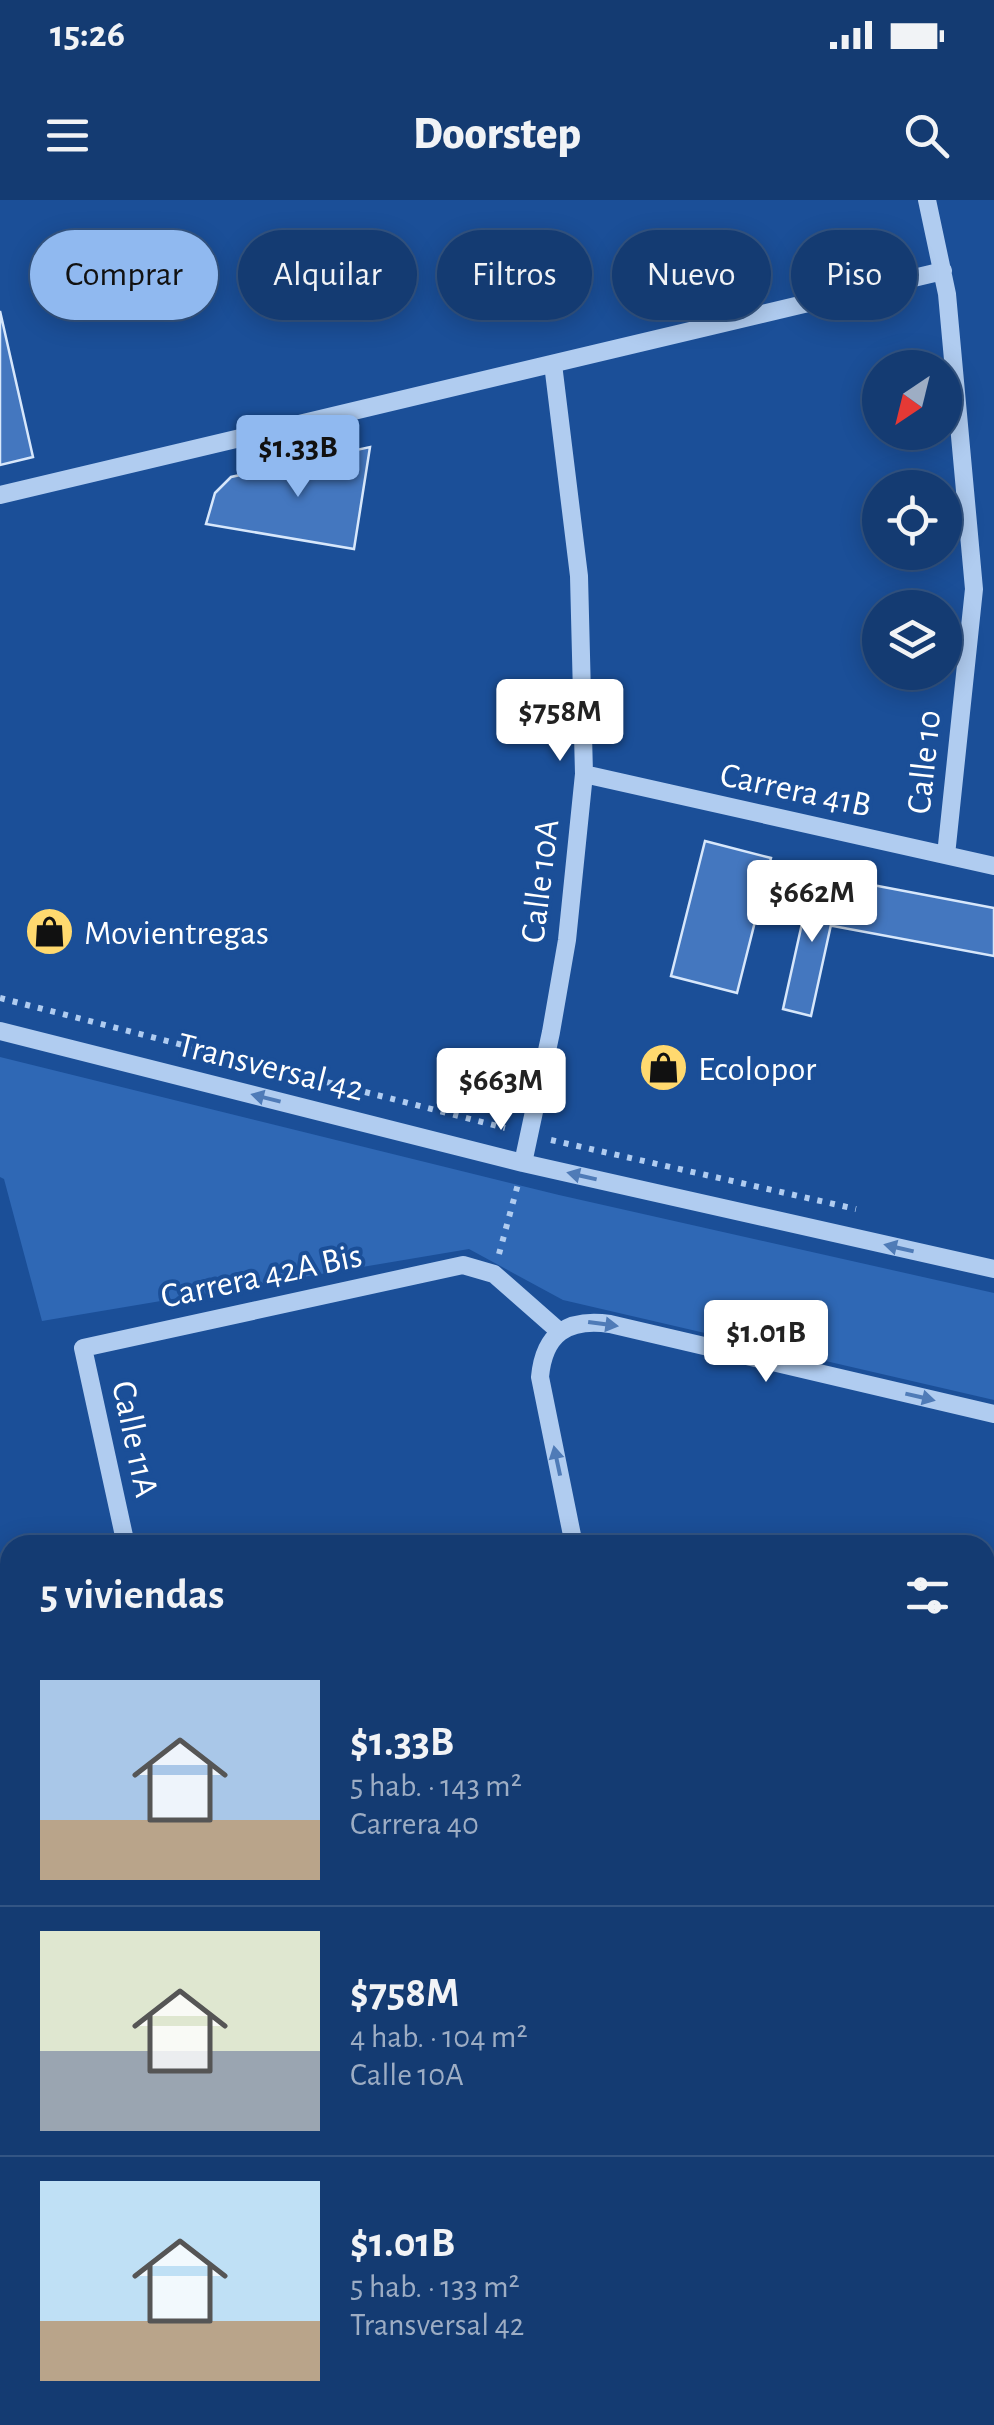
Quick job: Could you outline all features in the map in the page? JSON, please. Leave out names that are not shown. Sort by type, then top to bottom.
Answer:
[{"type":"street","name":"Calle 10","points":[[927,200],[943,270],[974,590],[946,855]]},
{"type":"street","points":[[0,495],[943,270]]},
{"type":"street","name":"Calle 10A","points":[[523,1163],[566,940],[584,774],[579,576],[552,364]]},
{"type":"street","name":"Carrera 41B","points":[[584,774],[994,866]]},
{"type":"street","name":"Transversal 42","points":[[0,1030],[523,1163],[994,1269]]},
{"type":"street","name":"Carrera 42A Bis","points":[[83,1348],[453,1266],[474,1267],[494,1274]]},
{"type":"street","points":[[494,1274],[560,1332]]},
{"type":"street","points":[[572,1535],[540,1377],[549,1343],[560,1332],[588,1321],[994,1414]]},
{"type":"street","name":"Calle 11A","points":[[83,1348],[124,1535]]},
{"type":"path","points":[[0,998],[529,1134],[858,1209]]},
{"type":"path","points":[[494,1274],[523,1163]]},
{"type":"shaded area","points":[[0,1057],[559,1195],[994,1293],[994,1400],[563,1300],[469,1249],[42,1321],[4,1179],[0,1177]]},
{"type":"building","points":[[0,311],[33,457],[0,465]]},
{"type":"building","points":[[370,447],[354,549],[206,524],[215,493],[231,477]]},
{"type":"building","points":[[705,841],[771,858],[737,993],[671,976]]},
{"type":"building","points":[[813,874],[841,879],[811,1016],[783,1009]]},
{"type":"building","points":[[841,879],[994,908],[994,956],[833,926]]},
{"type":"place","name":"Movientregas","points":[[49,932]]},
{"type":"place","name":"Ecolopor","points":[[663,1068]]}]
